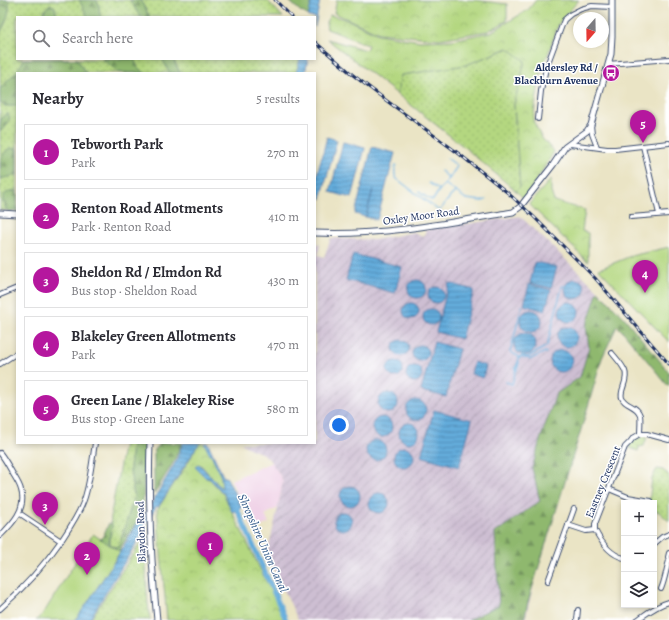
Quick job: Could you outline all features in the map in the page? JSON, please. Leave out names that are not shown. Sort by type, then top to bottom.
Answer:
[{"type":"street","points":[[597,147],[592,134],[591,125],[612,47],[612,0]]},
{"type":"street","points":[[538,119],[541,90],[546,68],[564,20],[580,9],[592,6],[612,7]]},
{"type":"street","points":[[608,64],[669,59]]},
{"type":"street","name":"Oxley Moor Road","points":[[316,232],[360,233],[389,231],[513,212],[525,201],[562,152],[591,125]]},
{"type":"street","points":[[570,144],[615,149],[669,143]]},
{"type":"street","points":[[643,146],[659,214]]},
{"type":"street","points":[[0,213],[16,214]]},
{"type":"street","points":[[631,217],[669,214]]},
{"type":"street","points":[[0,295],[16,288]]},
{"type":"street","points":[[612,353],[625,371],[626,376],[621,394],[622,398],[625,402],[637,409],[640,414],[640,434],[647,434],[669,440]]},
{"type":"street","points":[[0,364],[16,355]]},
{"type":"street","name":"Eastney Crescent","points":[[621,557],[614,554],[607,547],[595,530],[595,524],[625,447],[632,438],[640,434]]},
{"type":"street","points":[[0,609],[38,571],[55,550],[76,517],[84,500],[95,444]]},
{"type":"street","name":"Blaydon Road","points":[[150,444],[149,486],[151,542],[153,586],[157,620]]},
{"type":"street","points":[[0,453],[18,482],[21,490],[22,502],[19,513],[11,525],[0,536]]},
{"type":"street","points":[[609,489],[628,497],[645,500]]},
{"type":"street","points":[[548,580],[574,509]]},
{"type":"street","points":[[19,513],[61,541]]},
{"type":"street","points":[[568,525],[586,531],[595,530]]},
{"type":"street","points":[[657,541],[669,534]]},
{"type":"street","points":[[661,589],[665,579],[669,553]]},
{"type":"street","points":[[637,620],[647,612],[669,602]]},
{"type":"street","points":[[576,620],[578,610]]},
{"type":"shaded area","points":[[520,216],[603,295],[604,354],[534,583],[525,620],[298,620],[267,554],[283,481],[268,458],[243,444],[316,444],[316,243],[320,245],[318,255],[324,257],[331,238],[374,240],[414,232],[420,236],[424,236],[426,230]]},
{"type":"shaded area","points":[[272,462],[283,481],[278,508],[265,515],[269,523],[253,530],[231,480]]},
{"type":"green space","points":[[0,0],[134,0],[143,16],[16,16],[16,60],[168,60],[174,72],[16,72],[16,211],[0,210]]},
{"type":"green space","points":[[0,0],[8,0],[9,12],[0,33]]},
{"type":"green space","points":[[79,0],[96,0],[99,5],[101,16],[87,16]]},
{"type":"green space","points":[[130,0],[140,0],[149,16],[139,16]]},
{"type":"green space","points":[[140,0],[267,0],[282,16],[149,16]]},
{"type":"green space","points":[[288,0],[312,0],[309,16],[300,11]]},
{"type":"green space","points":[[337,0],[474,0],[507,4],[507,21],[488,31],[439,39],[379,33],[334,13]]},
{"type":"green space","points":[[536,0],[579,0],[559,23],[540,76],[533,120],[541,137],[554,152],[524,199],[516,191],[520,187],[514,104],[525,61],[508,48],[466,65],[401,75],[397,94],[327,39],[366,50],[368,45],[327,29],[326,22],[330,15],[348,20],[378,34],[420,41],[453,40],[491,32],[528,10]]},
{"type":"green space","points":[[50,4],[55,7],[57,16],[42,16]]},
{"type":"green space","points":[[509,48],[525,61],[514,104],[520,187],[516,191],[464,147],[397,94],[401,75],[466,65]]},
{"type":"green space","points":[[24,60],[78,60],[85,72],[16,72],[16,106],[4,106],[0,102],[0,89],[15,73]]},
{"type":"green space","points":[[103,60],[134,60],[138,68],[144,72],[119,72]]},
{"type":"green space","points":[[163,60],[174,60],[180,72],[169,72]]},
{"type":"green space","points":[[174,60],[300,60],[296,72],[180,72]]},
{"type":"green space","points":[[7,113],[10,117],[9,122],[6,127],[0,131],[0,123],[2,118]]},
{"type":"green space","points":[[10,148],[16,149],[16,175],[0,179],[2,157]]},
{"type":"green space","points":[[551,179],[551,192],[554,201],[585,210],[582,231],[588,233],[588,262],[529,204]]},
{"type":"green space","points":[[16,191],[16,211],[8,211],[5,207],[3,197],[6,193]]},
{"type":"green space","points":[[669,247],[669,342],[599,269],[631,256]]},
{"type":"green space","points":[[598,291],[623,316],[669,372],[669,387],[617,326],[602,358],[528,602],[524,620],[468,620],[499,605],[495,533],[540,501],[532,468],[556,394],[580,377],[589,347],[586,327]]},
{"type":"green space","points":[[647,437],[644,446],[639,447],[638,451],[628,447],[634,439]]},
{"type":"green space","points":[[124,444],[132,444],[130,470],[134,497],[119,546],[115,547],[110,544],[111,513]]},
{"type":"green space","points":[[132,444],[145,444],[143,513],[114,558],[99,540],[103,536],[109,523],[112,524],[112,527],[109,543],[115,548],[119,546],[134,497],[130,470]]},
{"type":"green space","points":[[160,444],[182,444],[173,463],[154,494],[154,451]]},
{"type":"green space","points":[[199,444],[206,444],[211,453],[221,477],[222,488],[200,464],[206,478],[210,479],[224,495],[285,620],[167,620],[157,510]]},
{"type":"green space","points":[[657,469],[663,470],[669,475],[669,521],[657,511],[657,500],[649,500],[652,478]]},
{"type":"green space","points":[[93,534],[120,552],[84,608],[75,620],[36,620],[43,614]]},
{"type":"green space","points":[[145,536],[147,594],[150,620],[90,620]]},
{"type":"water","points":[[312,0],[320,0],[316,22],[316,16],[308,16]]},
{"type":"water","points":[[300,60],[308,60],[305,72],[296,72]]},
{"type":"water","points":[[327,137],[337,140],[321,199],[316,198],[316,178]]},
{"type":"water","points":[[343,142],[365,148],[352,198],[330,192]]},
{"type":"water","points":[[372,147],[395,153],[377,220],[355,214]]},
{"type":"water","points":[[353,254],[402,267],[395,293],[346,280]]},
{"type":"water","points":[[535,262],[557,267],[551,288],[530,283]]},
{"type":"water","points":[[571,279],[579,279],[585,285],[585,293],[579,299],[571,299],[565,293],[565,285]]},
{"type":"water","points":[[417,280],[423,283],[426,289],[423,295],[417,298],[411,295],[408,289],[411,283]]},
{"type":"water","points":[[449,283],[474,290],[461,339],[436,332]]},
{"type":"water","points":[[529,284],[551,290],[545,311],[524,305]]},
{"type":"water","points":[[433,287],[439,287],[444,292],[442,301],[439,303],[433,303],[428,298],[428,292]]},
{"type":"water","points":[[565,302],[573,302],[579,308],[579,316],[573,322],[565,322],[559,316],[559,308]]},
{"type":"water","points":[[408,303],[414,303],[419,308],[417,317],[414,319],[408,319],[403,314],[403,308]]},
{"type":"water","points":[[428,309],[434,309],[439,314],[437,323],[434,325],[428,325],[423,320],[423,314]]},
{"type":"water","points":[[531,310],[539,313],[542,321],[539,329],[531,332],[523,329],[520,321],[523,313]]},
{"type":"water","points":[[563,327],[571,327],[577,333],[577,341],[571,347],[563,347],[557,341],[557,333]]},
{"type":"water","points":[[525,333],[529,334],[535,340],[535,348],[529,354],[525,355],[521,354],[515,348],[514,344],[515,340],[521,334]]},
{"type":"water","points":[[401,340],[408,345],[409,348],[404,355],[401,356],[394,351],[393,348],[398,341]]},
{"type":"water","points":[[434,342],[459,349],[446,397],[421,391]]},
{"type":"water","points":[[420,345],[426,347],[428,353],[426,359],[420,361],[414,359],[412,353],[414,347]]},
{"type":"water","points":[[561,350],[565,351],[571,357],[571,365],[565,371],[561,372],[557,371],[551,365],[550,361],[551,357],[557,351]]},
{"type":"water","points":[[395,361],[402,366],[403,369],[398,376],[395,377],[388,372],[387,369],[392,362]]},
{"type":"water","points":[[474,362],[486,366],[483,378],[471,374]]},
{"type":"water","points":[[414,366],[420,368],[422,374],[420,380],[414,382],[408,380],[406,374],[408,368]]},
{"type":"water","points":[[388,393],[395,396],[398,403],[395,410],[388,413],[381,410],[378,403],[381,396]]},
{"type":"water","points":[[416,400],[423,403],[426,410],[423,417],[416,420],[409,417],[406,410],[409,403]]},
{"type":"water","points":[[434,410],[472,420],[459,467],[421,456]]},
{"type":"water","points":[[382,417],[389,420],[392,427],[389,434],[382,437],[375,434],[372,427],[375,420]]},
{"type":"water","points":[[409,423],[416,426],[419,433],[416,440],[409,443],[402,440],[399,433],[402,426]]},
{"type":"water","points":[[376,440],[383,443],[386,450],[383,457],[376,460],[369,457],[366,450],[369,443]]},
{"type":"water","points":[[183,444],[199,444],[159,506],[156,507],[143,528],[142,534],[89,620],[75,620],[116,559],[141,517],[144,516],[175,463]]},
{"type":"water","points":[[204,444],[208,444],[223,476],[227,478],[242,508],[232,512],[224,494],[210,479],[206,478],[195,467],[199,464],[222,488],[221,477],[211,454]]},
{"type":"water","points":[[404,447],[411,450],[414,457],[411,464],[404,467],[397,464],[394,457],[397,450]]},
{"type":"water","points":[[350,486],[357,489],[360,496],[357,503],[350,506],[343,503],[340,496],[343,489]]},
{"type":"water","points":[[379,493],[386,496],[389,503],[386,510],[379,513],[372,510],[369,503],[372,496]]},
{"type":"water","points":[[343,512],[349,515],[352,521],[349,527],[343,530],[337,527],[334,521],[337,515]]},
{"type":"waterway","points":[[447,158],[457,166],[449,179]]},
{"type":"waterway","points":[[396,165],[395,174],[397,179],[438,210],[440,210],[455,192]]},
{"type":"waterway","points":[[441,171],[449,178],[445,184]]},
{"type":"waterway","points":[[429,183],[439,190],[445,184],[466,199],[486,200]]},
{"type":"waterway","points":[[419,192],[433,200],[440,189]]},
{"type":"waterway","points":[[519,358],[521,356],[528,357],[547,346],[562,287],[565,286]]},
{"type":"waterway","points":[[506,382],[512,384],[519,358],[510,352],[522,306]]},
{"type":"waterway","points":[[521,357],[531,359],[545,352],[546,353]]},
{"type":"waterway","points":[[516,371],[515,369],[518,362]]},
{"type":"waterway","points":[[516,371],[519,362]]},
{"type":"waterway","name":"Shropshire Union Canal","points":[[235,504],[286,620]]},
{"type":"railway","points":[[275,0],[291,16]]},
{"type":"railway","points":[[316,43],[353,75],[458,153],[508,193],[595,278],[669,364]]},
{"type":"place","name":"Aldersley Rd / Blackburn Avenue","points":[[611,73]]},
{"type":"place","name":"Green Lane / Blakeley Rise","points":[[643,143]]},
{"type":"place","name":"Blakeley Green Allotments","points":[[645,293]]},
{"type":"place","name":"Sheldon Rd / Elmdon Rd","points":[[45,525]]},
{"type":"place","name":"Tebworth Park","points":[[210,565]]},
{"type":"place","name":"Renton Road Allotments","points":[[87,575]]}]
